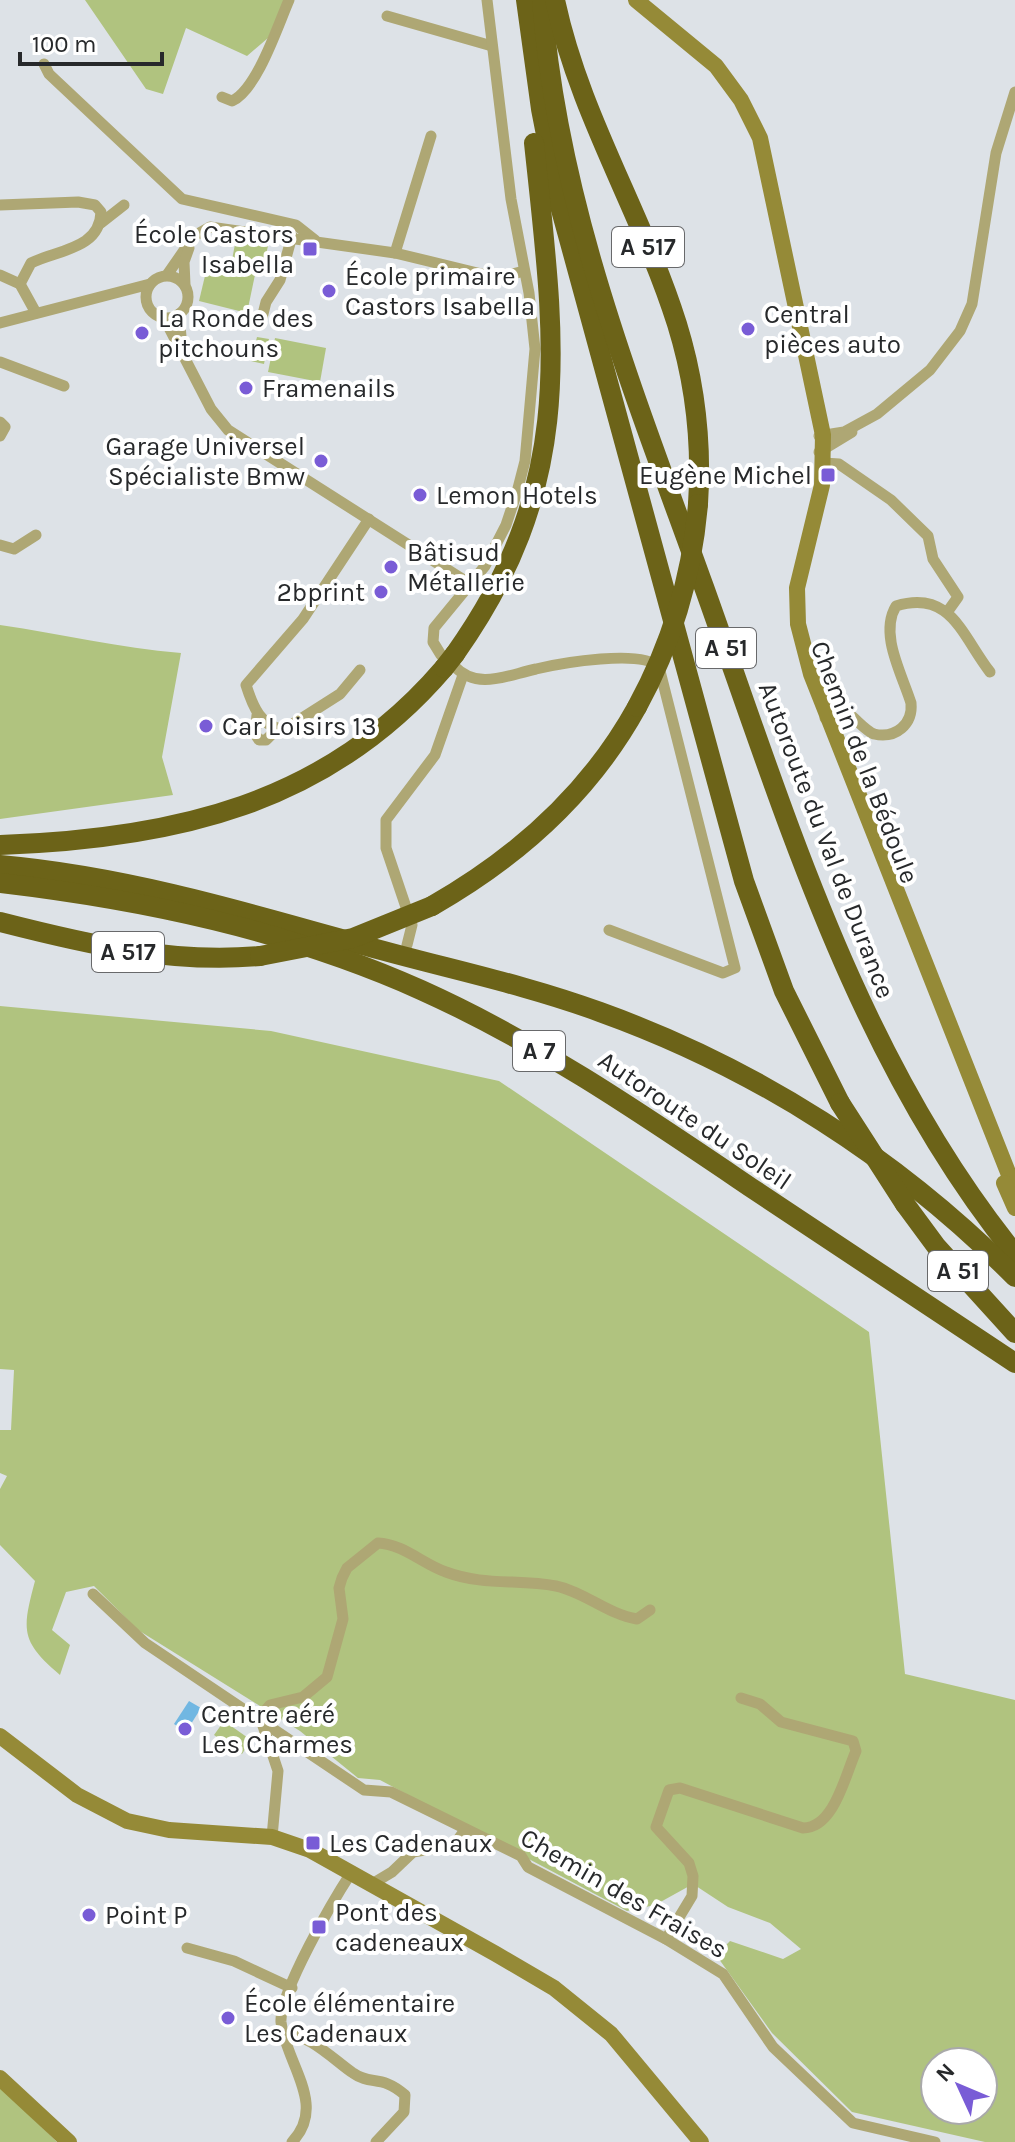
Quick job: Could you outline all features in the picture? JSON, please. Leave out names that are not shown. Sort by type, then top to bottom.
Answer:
[{"type":"highway","points":[[0,845],[132,835],[184,825],[248,805],[304,781],[346,756],[405,709],[451,664],[495,593],[523,529],[540,467],[549,411],[551,289],[520,0]]},
{"type":"highway","name":"A 51","points":[[526,0],[557,195],[738,865],[784,991],[840,1103],[905,1204],[962,1276],[1015,1333]]},
{"type":"highway","name":"Autoroute du Val de Durance","points":[[542,0],[552,88],[567,170],[606,312],[817,900],[852,984],[918,1113],[966,1189],[1015,1254]]},
{"type":"highway","name":"A 517","points":[[0,922],[143,954],[195,958],[260,956],[353,938],[432,906],[513,854],[557,813],[596,770],[637,707],[678,614],[691,559],[698,504],[697,424],[678,326],[638,221],[586,104],[555,0]]},
{"type":"highway","name":"Autoroute du Soleil","points":[[0,865],[113,881],[247,912],[564,1000],[630,1023],[734,1070],[822,1121],[935,1202],[1015,1277]]},
{"type":"highway","name":"Autoroute du Soleil","points":[[0,883],[108,897],[224,922],[339,958],[462,1010],[590,1080],[1015,1363]]},
{"type":"street","points":[[222,97],[232,101],[243,93],[265,55],[289,0]]},
{"type":"street","points":[[487,0],[511,199],[535,349],[525,461],[506,525],[485,566],[434,628],[433,642],[451,664],[492,681],[554,665],[629,658],[648,659],[659,667],[735,968],[723,973],[609,930]]},
{"type":"street","name":"Chemin de la Bédoule","points":[[641,3],[694,48],[720,82],[749,136],[821,448],[795,554],[789,610],[799,664],[824,718],[1015,1190]]},
{"type":"street","points":[[387,16],[492,46]]},
{"type":"street","points":[[44,64],[49,74],[182,199],[296,225],[315,240]]},
{"type":"street","points":[[948,611],[958,597],[933,559],[928,536],[891,500],[821,448],[865,421],[930,370],[968,316],[996,153],[1015,92]]},
{"type":"street","points":[[395,253],[431,136]]},
{"type":"street","points":[[0,205],[90,203],[101,212],[101,223]]},
{"type":"street","points":[[20,284],[31,263],[83,244],[95,235],[101,223],[124,205]]},
{"type":"street","points":[[0,323],[150,284],[167,275],[194,236],[210,227],[292,236],[395,253],[498,278],[524,271]]},
{"type":"street","points":[[182,348],[179,314],[188,300],[184,262],[194,236]]},
{"type":"street","points":[[262,318],[266,302],[280,280],[292,236]]},
{"type":"street","points":[[0,275],[20,284],[36,313]]},
{"type":"street","points":[[167,275],[185,285]]},
{"type":"street","points":[[146,302],[150,284]]},
{"type":"street","points":[[112,292],[146,302],[156,315],[164,318],[179,314]]},
{"type":"street","points":[[164,318],[222,424],[470,584]]},
{"type":"street","points":[[0,362],[64,386]]},
{"type":"street","points":[[0,422],[5,427],[0,436]]},
{"type":"street","points":[[360,670],[340,694],[292,726],[277,729],[266,740],[259,740],[255,734],[257,715],[247,682],[303,619],[369,519]]},
{"type":"street","points":[[0,545],[14,549],[36,535]]},
{"type":"street","points":[[824,718],[849,714],[871,733],[888,735],[906,726],[912,715],[911,703],[888,630],[889,618],[896,606],[906,603],[939,605],[948,611],[990,672]]},
{"type":"street","points":[[407,945],[412,925],[386,848],[386,820],[435,755],[451,664]]},
{"type":"street","points":[[257,715],[277,729]]},
{"type":"street","name":"Chemin de la Bédoule","points":[[824,718],[981,1132],[1015,1208]]},
{"type":"street","points":[[272,1837],[278,1771],[260,1720],[270,1705],[303,1697],[327,1677],[343,1619],[339,1588],[342,1578],[347,1568],[378,1543],[397,1547],[424,1564],[473,1580],[559,1587],[625,1617],[637,1619],[650,1610]]},
{"type":"street","name":"Chemin des Fraises","points":[[93,1594],[127,1629],[364,1790],[391,1792],[521,1856],[528,1867],[666,1939],[723,1974],[773,2047],[853,2123],[935,2142]]},
{"type":"street","points":[[666,1939],[693,1891],[689,1863],[656,1827],[669,1790],[680,1788],[803,1828],[814,1828],[825,1819],[856,1751],[853,1741],[781,1722],[760,1704],[741,1698]]},
{"type":"street","points":[[0,1736],[77,1795],[127,1821],[169,1830],[272,1837],[310,1850],[554,1988],[611,2034],[701,2142]]},
{"type":"street","points":[[372,1884],[392,1872],[413,1852],[454,1845],[465,1830]]},
{"type":"street","points":[[292,2142],[302,2129],[306,2102],[281,2019],[319,1927],[351,1873]]},
{"type":"street","points":[[187,1948],[234,1961],[292,1988]]},
{"type":"street","points":[[286,2036],[302,2037],[357,2077],[388,2081],[405,2095],[404,2112],[376,2142]]},
{"type":"street","points":[[0,2078],[69,2142]]},
{"type":"green space","points":[[85,0],[285,0],[268,38],[247,56],[186,28],[163,94],[146,89]]},
{"type":"green space","points":[[236,239],[268,246],[263,267],[232,260]]},
{"type":"green space","points":[[209,259],[256,270],[247,313],[199,301]]},
{"type":"green space","points":[[257,337],[269,339],[264,364],[251,361]]},
{"type":"green space","points":[[275,338],[326,348],[320,382],[268,372]]},
{"type":"green space","points":[[0,625],[181,653],[162,757],[173,795],[0,819]]},
{"type":"green space","points":[[0,1006],[271,1031],[499,1081],[869,1332],[905,1674],[1015,1700],[1015,2142],[985,2142],[852,2112],[772,2033],[716,1955],[730,1941],[783,1959],[801,1949],[770,1923],[728,1907],[693,1884],[655,1905],[627,1911],[380,1780],[358,1778],[300,1731],[138,1630],[94,1586],[66,1592],[52,1630],[70,1645],[60,1675],[37,1653],[28,1634],[28,1612],[35,1581],[0,1545],[0,1489],[7,1476],[0,1473],[0,1430],[11,1430],[14,1370],[0,1369]]},
{"type":"green space","points":[[224,1721],[251,1740],[242,1754],[214,1735]]},
{"type":"green space","points":[[0,2087],[57,2142],[0,2142]]},
{"type":"water","points":[[189,1701],[201,1708],[186,1732],[174,1724]]},
{"type":"place","name":"École Castors Isabella","points":[[310,249]]},
{"type":"place","name":"École primaire Castors Isabella","points":[[329,291]]},
{"type":"place","name":"Central pièces auto","points":[[748,329]]},
{"type":"place","name":"La Ronde des pitchouns","points":[[142,333]]},
{"type":"place","name":"Framenails","points":[[246,388]]},
{"type":"place","name":"Garage Universel Spécialiste Bmw","points":[[321,461]]},
{"type":"place","name":"Eugène Michel","points":[[828,475]]},
{"type":"place","name":"Lemon Hotels","points":[[420,495]]},
{"type":"place","name":"Bâtisud Métallerie","points":[[391,567]]},
{"type":"place","name":"2bprint","points":[[381,592]]},
{"type":"place","name":"Car Loisirs 13","points":[[206,726]]},
{"type":"place","name":"Centre aéré Les Charmes","points":[[185,1729]]},
{"type":"place","name":"Les Cadenaux","points":[[313,1843]]},
{"type":"place","name":"Point P","points":[[89,1915]]},
{"type":"place","name":"Pont des cadeneaux","points":[[319,1927]]},
{"type":"place","name":"École élémentaire Les Cadenaux","points":[[228,2018]]}]
